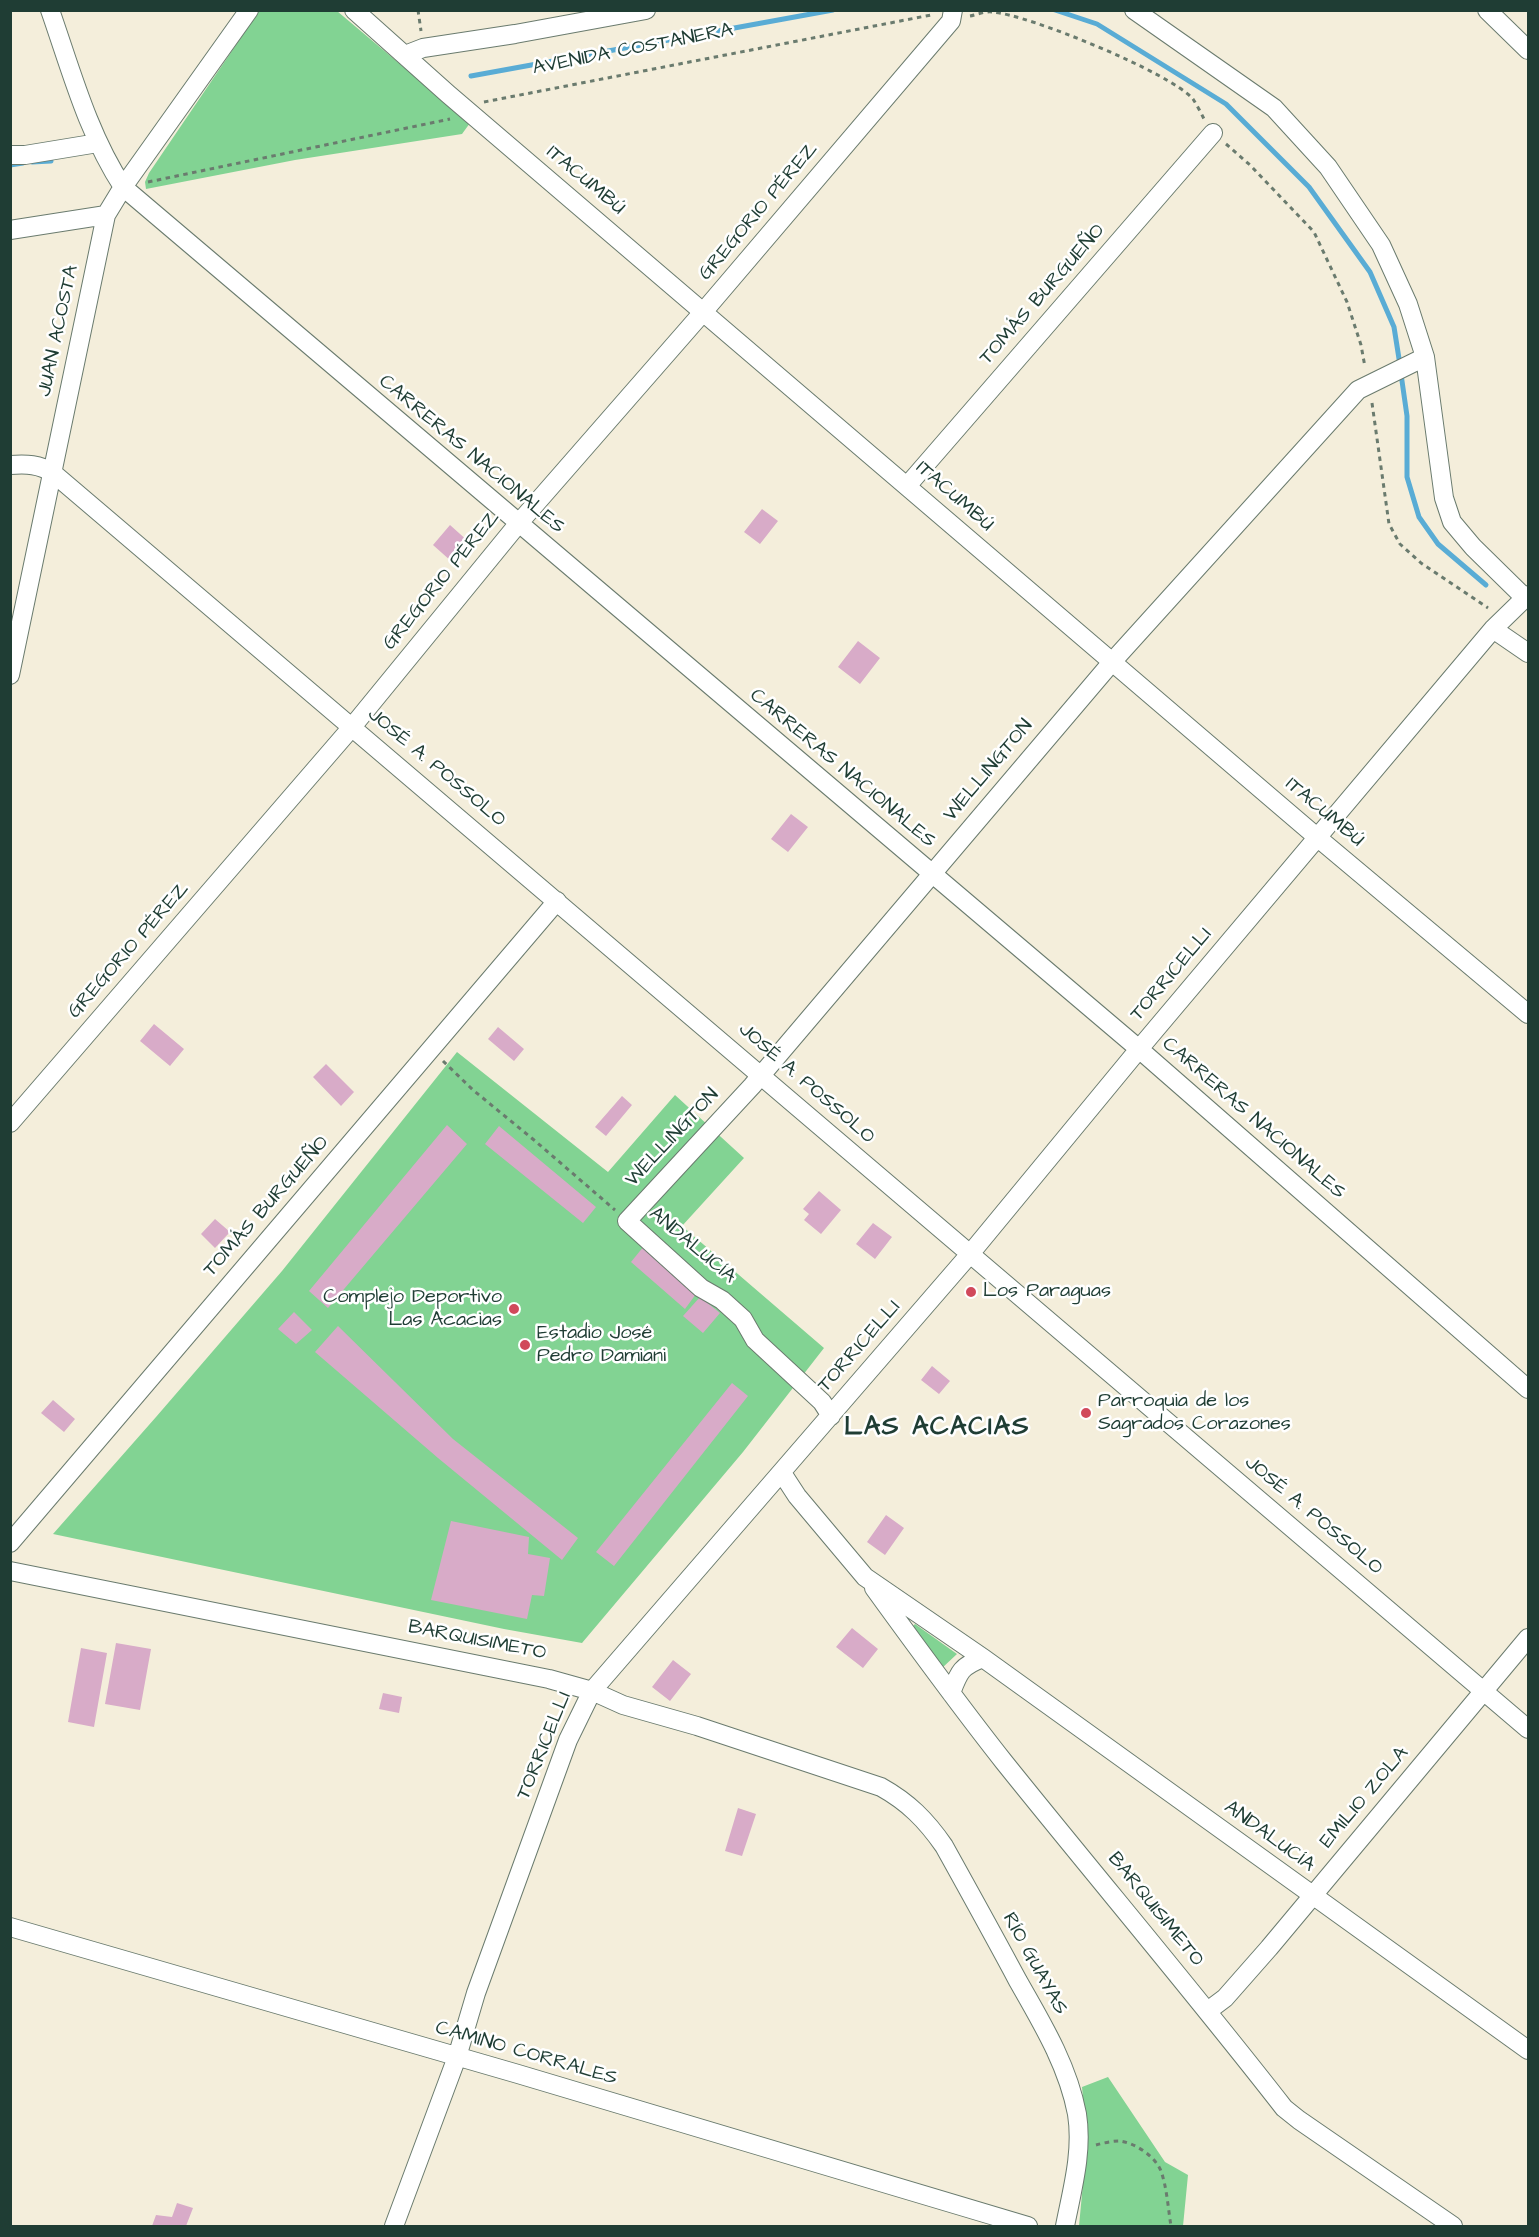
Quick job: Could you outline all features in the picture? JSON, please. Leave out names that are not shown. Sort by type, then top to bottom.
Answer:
[{"type":"street","points":[[50,10],[98,143],[123,187]]},
{"type":"street","name":"JUAN ACOSTA","points":[[10,675],[106,215],[123,187],[249,10]]},
{"type":"street","name":"ITACUMBÚ","points":[[354,10],[1112,662],[1528,1014]]},
{"type":"street","points":[[1134,10],[1274,108],[1320,158],[1381,245],[1408,304],[1444,498],[1452,522],[1473,547],[1527,596]]},
{"type":"street","points":[[1487,10],[1528,51]]},
{"type":"street","name":"AVENIDA COSTANERA","points":[[405,55],[423,48],[640,11]]},
{"type":"street","name":"GREGORIO PÉREZ","points":[[10,1123],[352,727],[518,524],[704,311],[952,14]]},
{"type":"street","name":"TOMÁS BURGUEÑO","points":[[907,486],[1213,133]]},
{"type":"street","points":[[10,155],[25,155],[98,143]]},
{"type":"street","name":"CARRERAS NACIONALES","points":[[123,187],[1139,1050],[1528,1389]]},
{"type":"street","points":[[10,230],[106,215]]},
{"type":"street","name":"WELLINGTON","points":[[627,1221],[761,1076],[1112,662],[1358,390],[1418,361]]},
{"type":"street","points":[[10,465],[41,466],[53,473]]},
{"type":"street","name":"JOSÉ A. POSSOLO","points":[[53,473],[1528,1729]]},
{"type":"street","name":"TORRICELLI","points":[[394,2226],[457,2057],[476,1993],[568,1740],[592,1691],[970,1254],[1493,629],[1527,596]]},
{"type":"street","points":[[1493,629],[1528,653]]},
{"type":"street","name":"TOMÁS BURGUEÑO","points":[[10,1543],[557,901]]},
{"type":"street","name":"ANDALUCÍA","points":[[627,1221],[701,1288],[722,1300],[743,1319],[755,1340],[822,1402],[831,1416]]},
{"type":"street","name":"ANDALUCÍA","points":[[782,1473],[796,1496],[865,1577],[983,1658],[1528,2050]]},
{"type":"street","name":"BARQUISIMETO","points":[[10,1571],[549,1679],[592,1691],[623,1705],[697,1726],[881,1787],[917,1811]]},
{"type":"street","name":"BARQUISIMETO","points":[[865,1577],[1005,1762],[1209,2010],[1284,2108],[1454,2226]]},
{"type":"street","name":"EMILIO ZOLA","points":[[1209,2010],[1225,1998],[1240,1982],[1528,1638]]},
{"type":"street","points":[[951,1693],[963,1667],[983,1658]]},
{"type":"street","name":"RÍO GUAYAS","points":[[917,1811],[944,1846],[1051,2040],[1070,2087],[1077,2115],[1078,2152],[1065,2226]]},
{"type":"street","name":"CAMINO CORRALES","points":[[10,1927],[518,2074],[1028,2226]]},
{"type":"path","name":"AVENIDA COSTANERA","points":[[463,106],[930,15],[991,12],[1023,18],[1096,46],[1144,69],[1192,98],[1213,133],[1250,165],[1314,232],[1347,302],[1361,345],[1370,384],[1389,524],[1400,544],[1421,563],[1489,608],[1493,629]]},
{"type":"path","points":[[123,187],[453,118],[463,106]]},
{"type":"path","name":"ANDALUCÍA","points":[[431,1050],[473,1090],[627,1221]]},
{"type":"path","points":[[1078,2152],[1093,2146],[1120,2141],[1134,2145],[1147,2154],[1160,2168],[1171,2226]]},
{"type":"green space","points":[[259,11],[337,11],[470,123],[462,134],[295,160],[146,189],[145,182],[149,173]]},
{"type":"green space","name":"Complejo Deportivo Las Acacias","points":[[457,1052],[608,1172],[675,1095],[744,1158],[682,1226],[824,1348],[743,1452],[582,1643],[504,1629],[53,1534],[282,1271]]},
{"type":"green space","points":[[915,1624],[957,1654],[941,1669],[910,1629]]},
{"type":"green space","points":[[1108,2077],[1165,2162],[1188,2175],[1183,2226],[1079,2226],[1087,2141],[1082,2087]]},
{"type":"building","points":[[762,509],[778,521],[760,544],[744,532]]},
{"type":"building","points":[[450,525],[469,542],[451,561],[433,545]]},
{"type":"building","points":[[858,641],[880,658],[860,684],[838,667]]},
{"type":"building","points":[[791,814],[808,827],[788,852],[771,839]]},
{"type":"building","points":[[154,1024],[184,1049],[170,1066],[140,1041]]},
{"type":"building","points":[[498,1027],[524,1049],[514,1061],[488,1039]]},
{"type":"building","points":[[326,1064],[354,1092],[341,1106],[313,1077]]},
{"type":"building","points":[[622,1096],[632,1105],[606,1136],[595,1127]]},
{"type":"building","points":[[447,1125],[467,1144],[328,1308],[309,1291]]},
{"type":"building","points":[[499,1126],[596,1207],[583,1223],[485,1144]]},
{"type":"building","points":[[819,1191],[841,1210],[821,1234],[804,1220],[809,1214],[803,1209]]},
{"type":"building","points":[[215,1219],[230,1232],[215,1248],[201,1234]]},
{"type":"building","points":[[873,1223],[892,1237],[875,1259],[856,1244]]},
{"type":"building","points":[[644,1246],[696,1294],[685,1309],[631,1262]]},
{"type":"building","points":[[700,1297],[720,1313],[703,1333],[683,1316]]},
{"type":"building","points":[[294,1312],[312,1330],[296,1344],[278,1329]]},
{"type":"building","points":[[338,1326],[453,1439],[578,1538],[562,1560],[438,1458],[315,1352]]},
{"type":"building","points":[[932,1366],[950,1381],[939,1394],[921,1380]]},
{"type":"building","points":[[732,1383],[748,1396],[614,1566],[596,1552]]},
{"type":"building","points":[[53,1400],[75,1419],[64,1432],[41,1413]]},
{"type":"building","points":[[886,1515],[904,1528],[885,1555],[867,1542]]},
{"type":"building","points":[[451,1521],[529,1537],[528,1554],[550,1558],[544,1596],[532,1595],[527,1619],[431,1600]]},
{"type":"building","points":[[852,1628],[878,1649],[863,1668],[836,1647]]},
{"type":"building","points":[[116,1643],[151,1649],[140,1710],[105,1704]]},
{"type":"building","points":[[81,1648],[107,1653],[94,1727],[68,1722]]},
{"type":"building","points":[[673,1660],[691,1674],[670,1701],[652,1687]]},
{"type":"building","points":[[383,1693],[402,1697],[399,1713],[379,1709]]},
{"type":"building","points":[[738,1808],[756,1814],[742,1856],[725,1851]]},
{"type":"building","points":[[177,2203],[193,2208],[186,2226],[152,2226],[156,2215],[172,2217]]},
{"type":"waterway","points":[[471,76],[833,10]]},
{"type":"waterway","points":[[1055,10],[1097,24],[1226,104],[1309,187],[1370,272],[1394,327],[1400,365]]},
{"type":"waterway","points":[[32,162],[51,161]]},
{"type":"waterway","points":[[10,165],[23,163]]},
{"type":"waterway","points":[[1401,374],[1407,416],[1407,477],[1419,517],[1438,544],[1486,585]]},
{"type":"place","name":"Los Paraguas","points":[[971,1292]]},
{"type":"place","name":"Complejo Deportivo Las Acacias","points":[[514,1309]]},
{"type":"place","name":"Estadio José Pedro Damiani","points":[[525,1345]]},
{"type":"place","name":"Parroquia de los Sagrados Corazones","points":[[1086,1413]]},
{"type":"district","name":"LAS ACACIAS","points":[[937,1429]]}]
